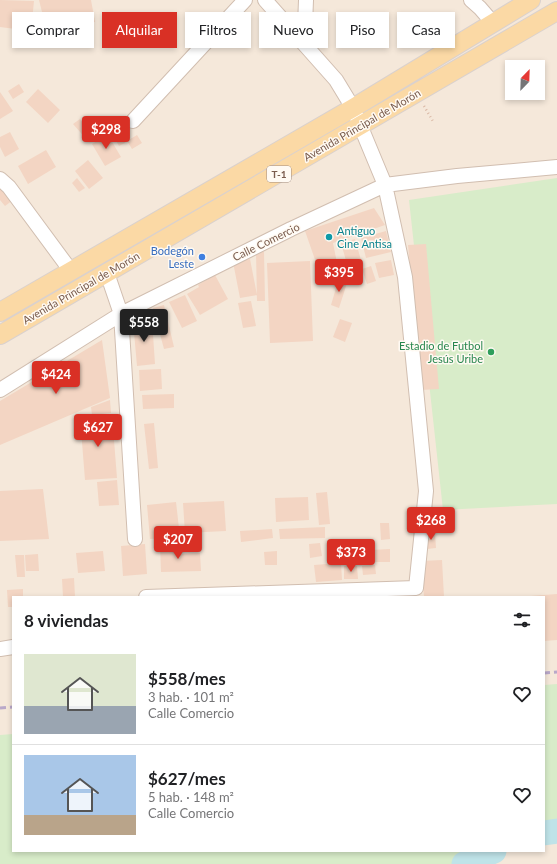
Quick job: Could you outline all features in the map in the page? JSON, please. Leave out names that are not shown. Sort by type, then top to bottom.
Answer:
[{"type":"main road","name":"Avenida Principal de Morón","points":[[0,312],[353,108],[531,0]]},
{"type":"main road","name":"Avenida Principal de Morón","points":[[0,335],[362,126],[557,11]]},
{"type":"street","points":[[133,121],[245,0]]},
{"type":"street","points":[[265,0],[276,12]]},
{"type":"street","points":[[306,0],[306,12]]},
{"type":"street","points":[[470,0],[480,8],[493,23]]},
{"type":"street","points":[[176,596],[416,588],[426,491],[405,277],[385,185],[362,126],[336,80],[307,48]]},
{"type":"street","name":"Calle Comercio","points":[[0,390],[120,314],[291,229],[385,185],[458,176],[557,167]]},
{"type":"street","points":[[0,179],[9,187],[71,271]]},
{"type":"street","points":[[107,273],[120,314],[135,538]]},
{"type":"street","points":[[0,649],[12,647]]},
{"type":"shaded area","points":[[0,0],[557,0],[557,864],[0,864]]},
{"type":"green space","name":"Estadio de Futbol Jesús Uribe","points":[[557,178],[557,504],[443,510],[409,200]]},
{"type":"green space","points":[[557,684],[557,831],[545,833],[545,685]]},
{"type":"green space","points":[[12,734],[12,852],[496,852],[466,864],[0,864],[0,735]]},
{"type":"building","points":[[0,0],[34,1],[33,12],[12,12],[12,29],[0,27]]},
{"type":"building","points":[[39,0],[91,0],[93,12],[42,12]]},
{"type":"building","points":[[19,84],[24,92],[13,99],[8,91]]},
{"type":"building","points":[[38,89],[60,110],[48,123],[26,102]]},
{"type":"building","points":[[0,92],[13,111],[0,119]]},
{"type":"building","points":[[80,119],[94,136],[88,141],[73,124]]},
{"type":"building","points":[[119,131],[125,143],[119,146],[113,135]]},
{"type":"building","points":[[10,132],[19,149],[5,157],[0,147],[0,137]]},
{"type":"building","points":[[108,135],[121,157],[105,166],[92,144]]},
{"type":"building","points":[[137,135],[142,143],[132,149],[127,141]]},
{"type":"building","points":[[46,150],[56,167],[28,184],[18,166]]},
{"type":"building","points":[[88,160],[103,178],[89,189],[75,171]]},
{"type":"building","points":[[77,178],[85,188],[79,192],[72,183]]},
{"type":"building","points":[[0,184],[13,200],[5,206],[0,200]]},
{"type":"building","name":"Antiguo Cine Antisa","points":[[374,208],[385,225],[333,243],[337,263],[319,271],[305,231]]},
{"type":"building","points":[[386,231],[391,252],[366,258],[361,238]]},
{"type":"building","points":[[355,239],[361,260],[347,264],[341,243]]},
{"type":"building","points":[[426,244],[439,389],[421,390],[408,245]]},
{"type":"building","points":[[256,252],[264,252],[265,301],[257,301]]},
{"type":"building","points":[[250,259],[257,295],[240,298],[233,262]]},
{"type":"building","points":[[391,260],[394,275],[379,278],[375,263]]},
{"type":"building","points":[[310,261],[313,341],[270,343],[267,263]]},
{"type":"building","points":[[371,266],[376,281],[367,284],[362,269]]},
{"type":"building","points":[[358,270],[362,282],[354,284],[351,272]]},
{"type":"building","points":[[215,275],[228,299],[200,315],[187,294],[199,287],[198,285]]},
{"type":"building","points":[[339,278],[348,280],[339,308],[331,305]]},
{"type":"building","points":[[185,295],[197,321],[182,328],[169,302]]},
{"type":"building","points":[[251,301],[256,326],[243,328],[238,303]]},
{"type":"building","points":[[164,305],[174,347],[164,349],[153,308]]},
{"type":"building","points":[[340,319],[352,323],[345,342],[333,337]]},
{"type":"building","points":[[152,320],[155,364],[137,366],[133,321]]},
{"type":"building","points":[[102,340],[110,398],[0,445],[0,401]]},
{"type":"building","points":[[161,369],[162,389],[140,391],[139,370]]},
{"type":"building","points":[[174,394],[174,408],[143,409],[142,395]]},
{"type":"building","points":[[110,400],[111,413],[92,415],[91,407]]},
{"type":"building","points":[[112,415],[117,478],[85,480],[80,417]]},
{"type":"building","points":[[154,423],[158,468],[149,469],[144,424]]},
{"type":"building","points":[[117,480],[119,505],[99,506],[97,482]]},
{"type":"building","points":[[43,489],[49,539],[0,541],[0,491]]},
{"type":"building","points":[[327,492],[330,524],[319,525],[316,493]]},
{"type":"building","points":[[308,497],[309,520],[276,522],[275,498]]},
{"type":"building","points":[[224,501],[226,531],[185,533],[183,503]]},
{"type":"building","points":[[176,502],[180,537],[150,539],[147,505]]},
{"type":"building","points":[[380,523],[389,523],[390,539],[381,540]]},
{"type":"building","points":[[325,527],[325,538],[280,539],[279,529]]},
{"type":"building","points":[[272,529],[273,538],[241,542],[240,531]]},
{"type":"building","points":[[435,534],[436,548],[427,549],[425,535]]},
{"type":"building","points":[[320,543],[322,556],[310,558],[309,544]]},
{"type":"building","points":[[145,544],[147,574],[123,576],[121,546]]},
{"type":"building","points":[[160,544],[180,544],[180,554],[200,553],[201,571],[161,572]]},
{"type":"building","points":[[349,548],[365,548],[366,562],[349,563]]},
{"type":"building","points":[[390,549],[390,562],[371,562],[371,550]]},
{"type":"building","points":[[103,551],[105,571],[78,573],[76,553]]},
{"type":"building","points":[[277,551],[277,565],[265,565],[264,552]]},
{"type":"building","points":[[38,554],[39,571],[26,571],[25,555]]},
{"type":"building","points":[[15,555],[24,555],[25,577],[17,577]]},
{"type":"building","points":[[442,560],[444,596],[424,596],[421,561]]},
{"type":"building","points":[[341,563],[342,580],[316,582],[314,565]]},
{"type":"building","points":[[375,565],[376,574],[363,575],[362,566]]},
{"type":"building","points":[[344,566],[357,566],[358,579],[344,579]]},
{"type":"building","points":[[74,578],[75,596],[63,596],[62,579]]},
{"type":"building","points":[[23,589],[23,596],[12,596],[12,607],[8,607],[7,590]]},
{"type":"building","points":[[557,594],[557,640],[545,641],[545,596],[530,596]]},
{"type":"waterway","points":[[545,833],[557,831]]},
{"type":"waterway","points":[[464,864],[492,852]]},
{"type":"railway","points":[[545,673],[557,672]]},
{"type":"railway","points":[[0,708],[12,707]]},
{"type":"place","name":"Antiguo Cine Antisa","points":[[329,237]]},
{"type":"place","name":"Bodegón Leste","points":[[202,257]]},
{"type":"place","name":"Estadio de Futbol Jesús Uribe","points":[[491,352]]}]
